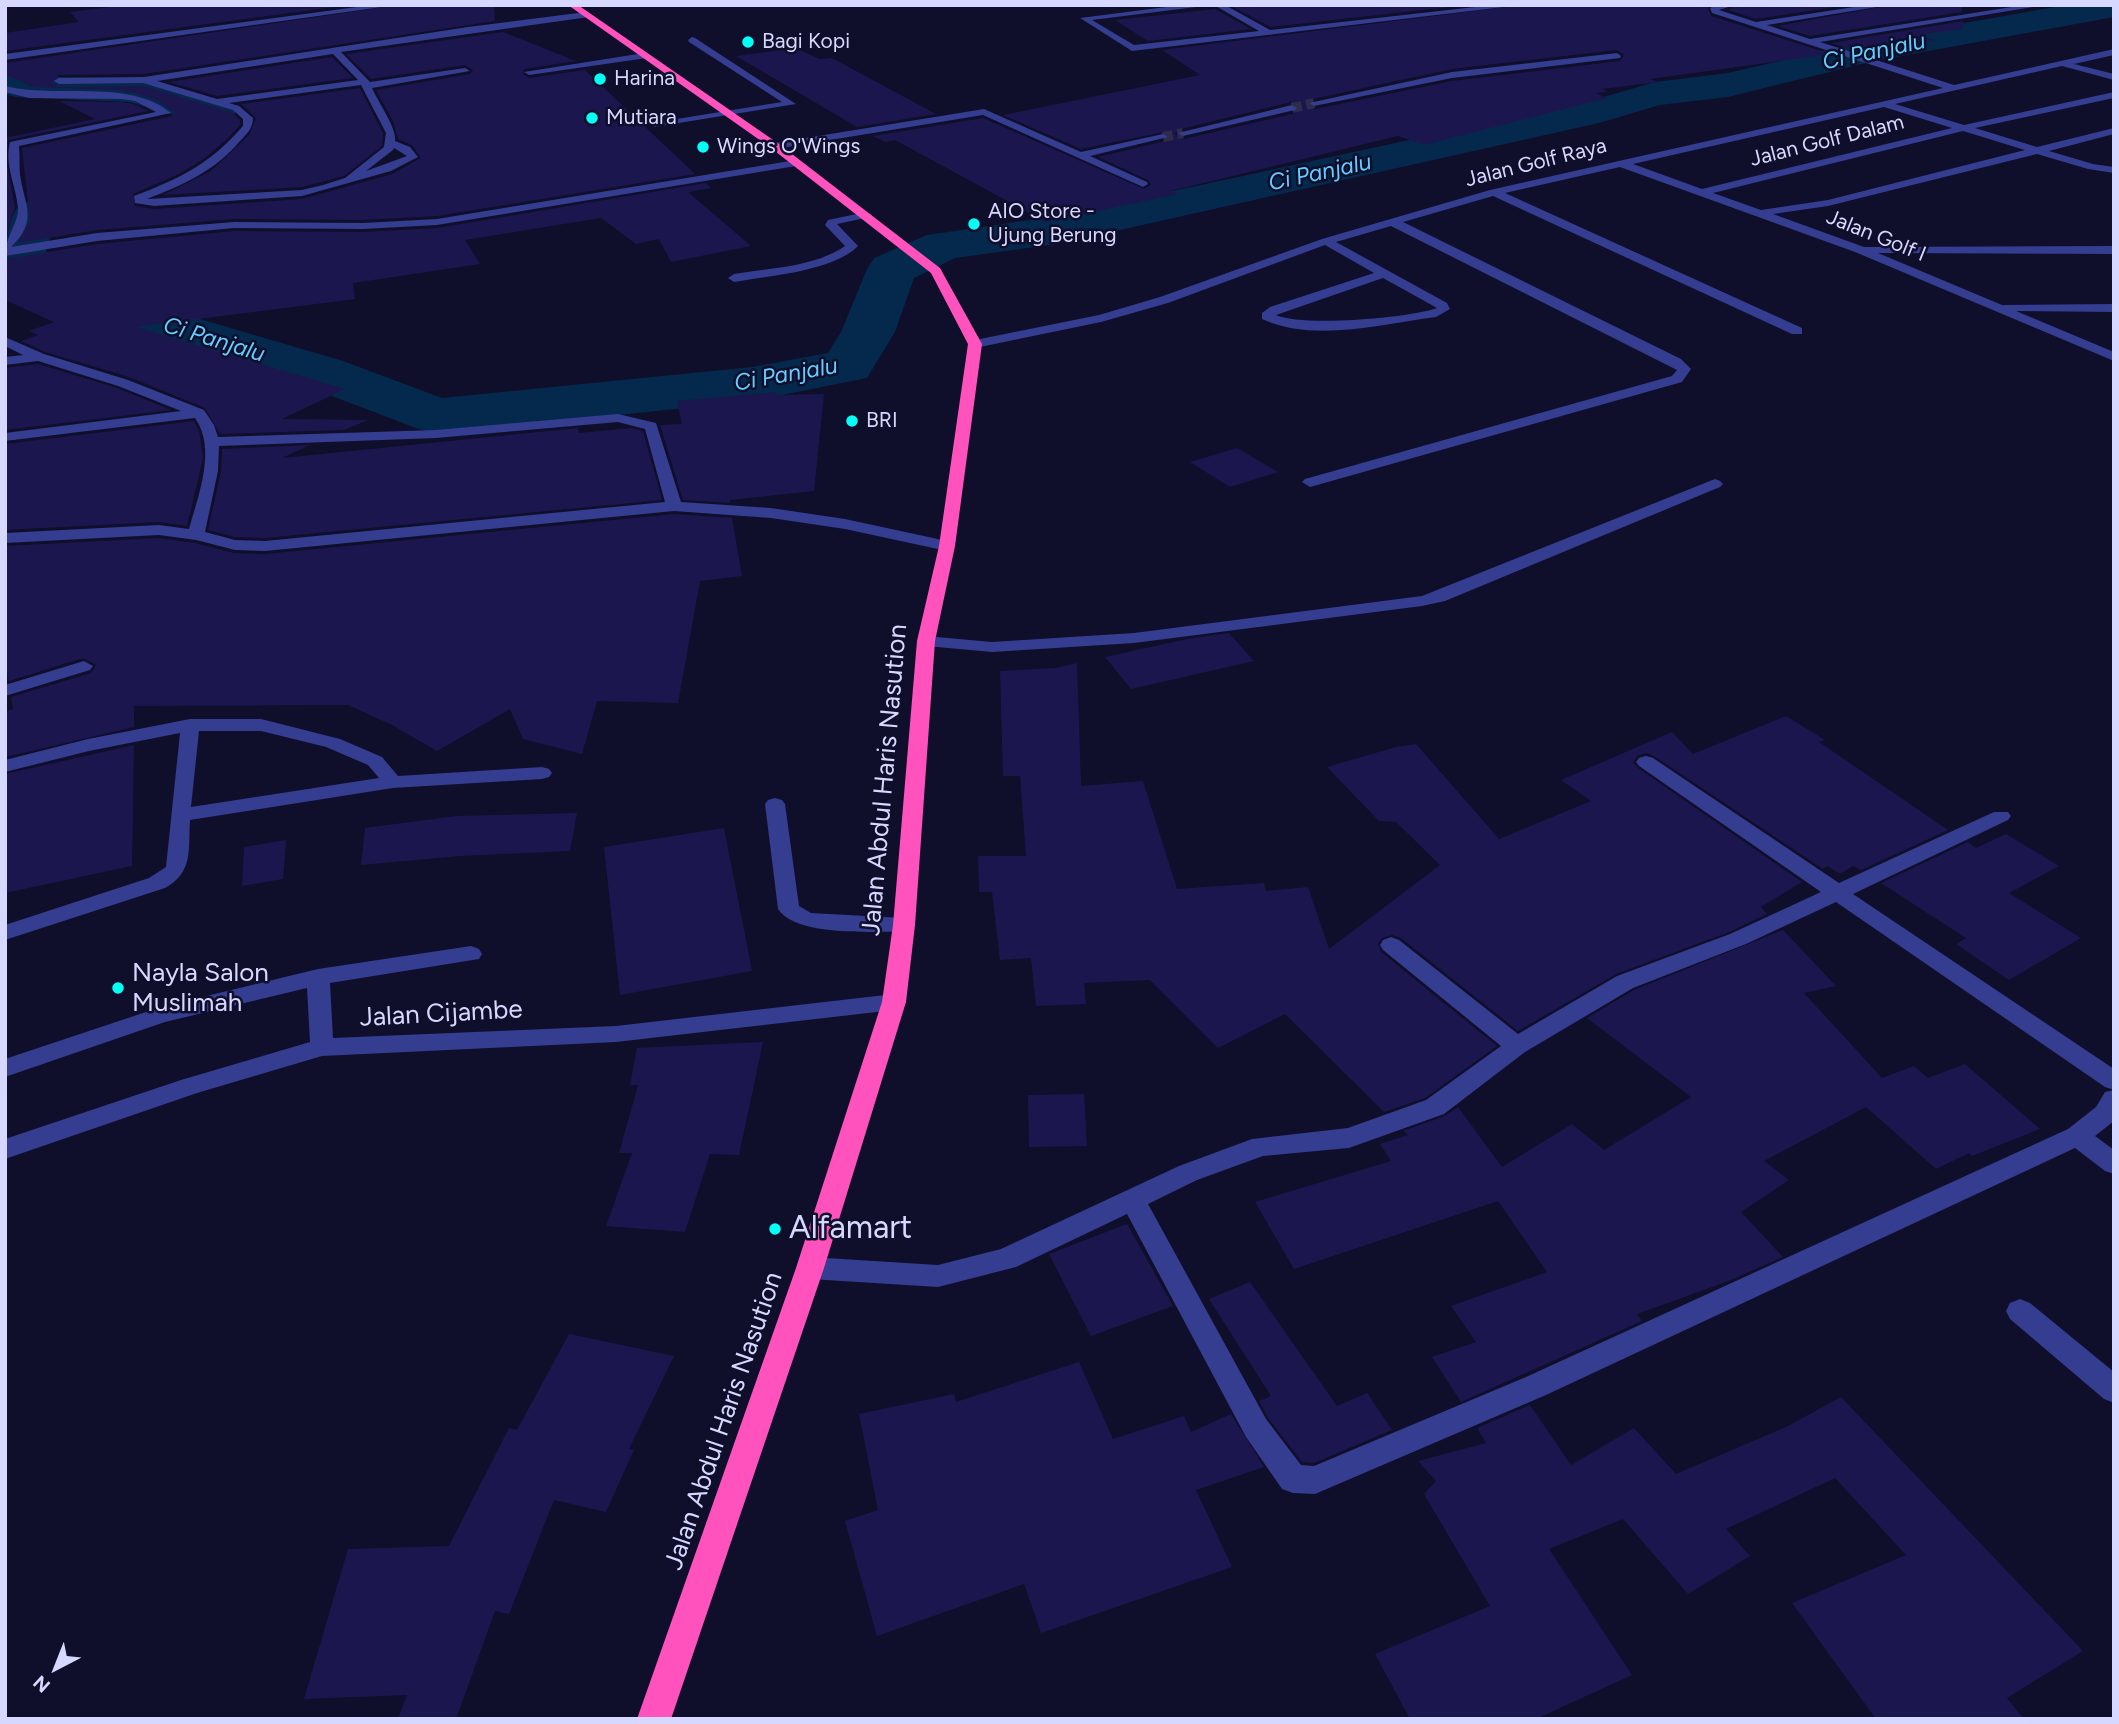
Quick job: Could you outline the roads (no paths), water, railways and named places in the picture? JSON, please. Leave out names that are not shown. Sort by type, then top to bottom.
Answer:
[{"type":"highway","points":[[574,6],[775,146],[936,271],[975,344]]},
{"type":"highway","name":"Jalan Abdul Haris Nasution","points":[[654,1719],[810,1268],[894,1002],[904,925],[926,640],[947,546],[975,344]]},
{"type":"street","points":[[5,57],[392,5]]},
{"type":"street","points":[[1208,5],[1084,18],[1132,48],[1517,5]]},
{"type":"street","points":[[1218,5],[1269,33]]},
{"type":"street","points":[[1731,5],[1714,8],[1715,11],[1805,42],[1951,87]]},
{"type":"street","points":[[1755,24],[1885,5]]},
{"type":"street","points":[[1805,42],[2041,5]]},
{"type":"street","points":[[574,6],[593,6]]},
{"type":"street","points":[[1361,10],[1382,20]]},
{"type":"street","points":[[59,81],[144,80],[468,30],[586,15]]},
{"type":"street","points":[[659,125],[791,104],[692,40]]},
{"type":"street","points":[[36,43],[52,51]]},
{"type":"street","points":[[335,51],[365,84],[391,133],[389,148],[349,180]]},
{"type":"street","name":"Jalan Golf Raya","points":[[975,344],[1101,318],[1164,300],[1326,241],[1494,192],[1951,87],[2110,54]]},
{"type":"street","points":[[529,72],[644,56]]},
{"type":"street","points":[[1314,103],[1452,75],[1617,56]]},
{"type":"street","points":[[2059,63],[2114,76]]},
{"type":"street","points":[[218,102],[465,71]]},
{"type":"street","points":[[144,80],[236,108],[248,118],[248,126],[215,163],[189,179],[138,198],[139,201],[154,203],[326,188],[387,169],[414,157],[406,149],[390,143]]},
{"type":"street","points":[[5,89],[29,95],[122,96],[138,99],[166,113],[9,144],[10,159],[24,210],[14,238],[5,250]]},
{"type":"street","name":"Jalan Golf Dalam","points":[[1699,192],[2114,95]]},
{"type":"street","name":"Jalan Golf Dalam","points":[[1881,103],[1964,128]]},
{"type":"street","points":[[1183,133],[1292,108]]},
{"type":"street","points":[[775,146],[984,112],[1143,184]]},
{"type":"street","points":[[1964,128],[2092,167],[2114,170]]},
{"type":"street","points":[[1759,213],[1828,203],[2114,131]]},
{"type":"street","points":[[1081,155],[1163,137]]},
{"type":"street","points":[[5,250],[97,237],[234,225],[363,226],[437,222],[796,163]]},
{"type":"street","name":"Jalan Golf I","points":[[1620,163],[1859,248],[2114,357]]},
{"type":"street","points":[[1494,192],[1797,331]]},
{"type":"street","points":[[734,278],[816,261],[848,250],[852,246],[831,225],[836,221],[866,215]]},
{"type":"street","points":[[1310,482],[1677,379],[1685,369],[1676,362],[1391,221]]},
{"type":"street","points":[[1326,241],[1385,273],[1443,306],[1444,309],[1436,313],[1325,326],[1274,321],[1267,316],[1275,310],[1385,273]]},
{"type":"street","points":[[1859,248],[2114,250]]},
{"type":"street","points":[[1997,307],[2114,308]]},
{"type":"street","points":[[5,341],[39,357],[123,383],[199,413],[207,421],[213,442],[196,535]]},
{"type":"street","points":[[5,361],[39,357]]},
{"type":"street","points":[[5,437],[199,413]]},
{"type":"street","points":[[213,442],[436,433],[627,419],[651,426],[674,506]]},
{"type":"street","points":[[926,640],[992,647],[1134,638],[1422,601],[1439,597],[1715,484]]},
{"type":"street","points":[[5,538],[159,530],[196,535],[236,545],[265,546],[674,506],[771,513],[845,524],[947,546]]},
{"type":"street","points":[[5,691],[84,666]]},
{"type":"street","points":[[5,766],[88,745],[190,725],[261,725],[333,743],[375,761],[393,782]]},
{"type":"street","points":[[5,933],[157,883],[170,876],[176,868],[190,725]]},
{"type":"street","points":[[1646,762],[1840,892],[1959,978],[2114,1081]]},
{"type":"street","points":[[180,815],[393,782],[542,773]]},
{"type":"street","points":[[775,804],[789,909],[806,920],[904,925]]},
{"type":"street","points":[[810,1268],[938,1276],[1006,1259],[1188,1173],[1261,1146],[1349,1138],[1435,1107],[1517,1046],[1625,982],[1738,939],[2001,816]]},
{"type":"street","points":[[1391,945],[1517,1046]]},
{"type":"street","points":[[5,1068],[161,1015],[318,977],[471,954]]},
{"type":"street","points":[[318,977],[322,1047]]},
{"type":"street","name":"Jalan Cijambe","points":[[5,1149],[190,1086],[322,1047],[616,1034],[894,1002]]},
{"type":"street","points":[[1132,1199],[1256,1428],[1293,1479],[1315,1480],[1536,1386],[2077,1136],[2105,1114],[2114,1099]]},
{"type":"street","points":[[2077,1136],[2114,1164]]},
{"type":"street","points":[[2020,1311],[2114,1390]]},
{"type":"waterway","name":"Ci Panjalu","points":[[109,190],[35,215],[22,250],[37,284],[56,293],[323,373],[437,416],[752,384],[847,366],[868,332],[892,269],[944,245],[1057,230],[1599,111],[1655,94],[1728,85],[1874,50],[2114,7]]},
{"type":"waterway","name":"Ci Panjalu","points":[[5,80],[15,85],[61,89],[132,90],[180,105],[216,112]]},
{"type":"tunnel","points":[[1292,108],[1314,103]]},
{"type":"tunnel","points":[[1163,137],[1183,133]]},
{"type":"place","name":"Bagi Kopi","points":[[748,42]]},
{"type":"place","name":"Harina","points":[[600,79]]},
{"type":"place","name":"Mutiara","points":[[592,118]]},
{"type":"place","name":"Wings O'Wings","points":[[703,147]]},
{"type":"place","name":"AIO Store - Ujung Berung","points":[[974,224]]},
{"type":"place","name":"BRI","points":[[852,421]]},
{"type":"place","name":"Nayla Salon Muslimah","points":[[118,988]]},
{"type":"place","name":"Alfamart","points":[[775,1229]]}]
